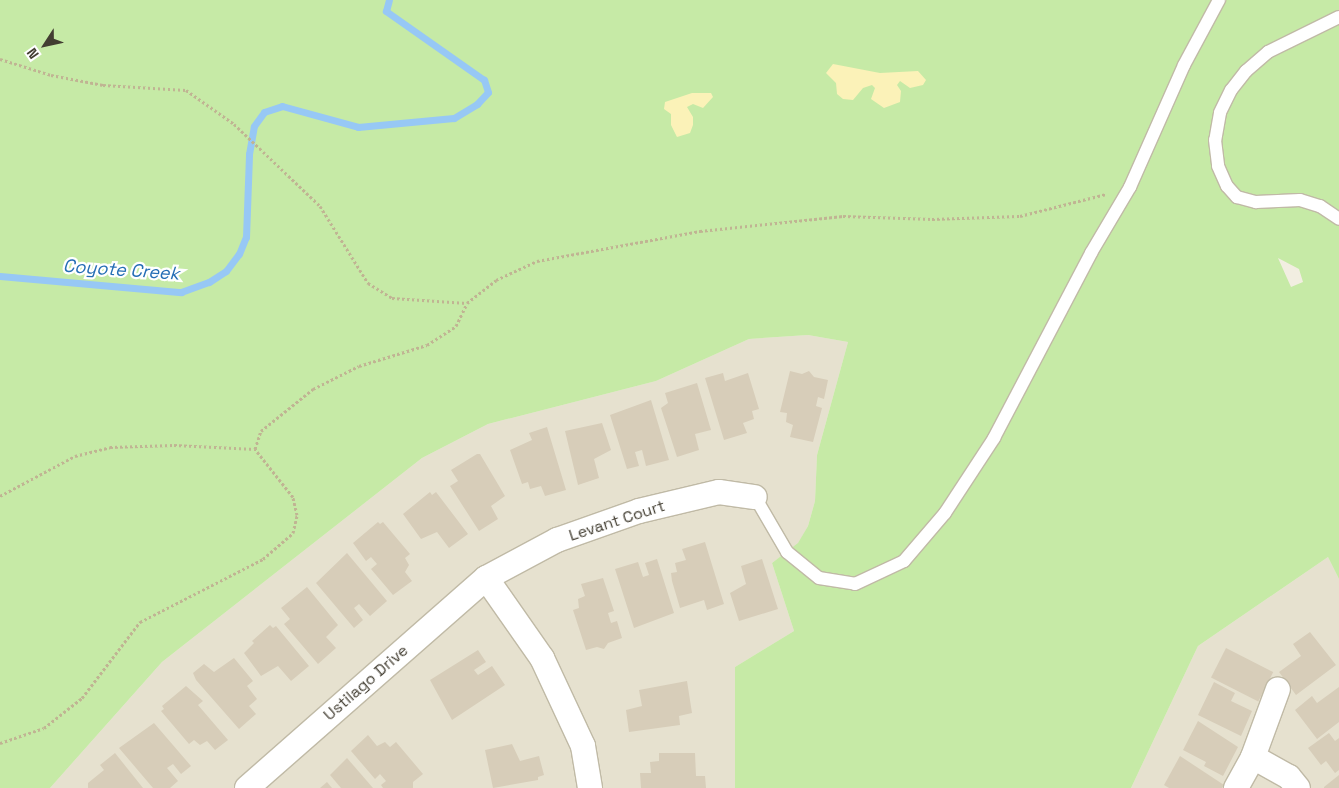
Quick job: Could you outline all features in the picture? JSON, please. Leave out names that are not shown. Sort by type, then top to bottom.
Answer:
[{"type":"street","name":"Levant Court","points":[[486,578],[557,540],[639,511],[719,492],[755,497]]},
{"type":"street","name":"Ustilago Drive","points":[[246,788],[486,578]]},
{"type":"street","points":[[486,578],[542,658],[583,746],[590,788]]},
{"type":"street","points":[[1236,788],[1253,756],[1278,689]]},
{"type":"street","points":[[1253,756],[1290,777],[1298,788]]},
{"type":"lane","points":[[755,497],[787,552],[819,578],[856,584],[904,561],[945,513],[994,438],[1090,253],[1130,187],[1184,65],[1219,0]]},
{"type":"lane","points":[[1339,17],[1268,52],[1246,71],[1231,90],[1220,113],[1215,140],[1218,166],[1227,186],[1238,197],[1256,202],[1300,200],[1320,206],[1339,219]]},
{"type":"path","points":[[0,59],[51,75],[103,85],[186,90],[234,124],[320,206],[368,283],[392,298],[467,303]]},
{"type":"path","points":[[255,449],[261,431],[313,390],[359,366],[427,344],[456,326],[467,303],[496,280],[537,261],[622,248],[700,231],[843,216],[932,219],[1020,216],[1130,187]]},
{"type":"path","points":[[0,496],[75,456],[110,447],[174,445],[255,449],[293,497],[297,515],[293,533],[263,559],[140,622],[82,698],[44,728],[0,743]]},
{"type":"shaded area","points":[[808,335],[848,342],[817,455],[815,501],[808,526],[798,544],[772,563],[794,631],[735,667],[735,788],[50,788],[162,662],[422,458],[488,424],[656,381],[749,339]]},
{"type":"shaded area","points":[[1328,557],[1339,579],[1339,788],[1131,788],[1198,646]]},
{"type":"green space","points":[[0,0],[1339,0],[1339,579],[1328,557],[1198,646],[1131,788],[735,788],[735,667],[794,631],[772,563],[798,543],[808,526],[815,501],[817,455],[848,342],[808,335],[749,339],[656,381],[488,424],[422,458],[162,662],[50,788],[0,788]],"holes":[[[1278,258],[1299,269],[1303,282],[1291,287]]]},
{"type":"sand","points":[[833,64],[880,73],[918,71],[926,80],[923,85],[910,88],[900,81],[897,85],[901,91],[900,102],[884,108],[871,99],[875,88],[872,85],[863,88],[853,100],[843,99],[837,94],[836,83],[826,73]]},
{"type":"sand","points":[[692,93],[711,93],[713,97],[703,108],[693,104],[687,107],[693,117],[693,125],[690,133],[677,137],[671,125],[671,114],[664,109],[665,102]]},
{"type":"building","points":[[790,371],[802,374],[809,371],[814,377],[828,380],[824,399],[818,397],[816,406],[822,408],[813,442],[790,437],[793,425],[786,422],[787,413],[780,412]]},
{"type":"building","points":[[723,373],[725,381],[748,373],[759,409],[752,411],[754,419],[743,423],[747,433],[724,440],[705,378]]},
{"type":"building","points":[[697,383],[711,430],[695,434],[699,450],[677,457],[661,408],[668,403],[665,393]]},
{"type":"building","points":[[651,400],[669,460],[646,466],[642,450],[635,452],[639,466],[627,469],[610,415]]},
{"type":"building","points":[[602,423],[611,450],[594,459],[599,478],[578,485],[565,431]]},
{"type":"building","points":[[547,427],[566,490],[545,496],[541,486],[530,489],[528,482],[522,484],[510,450],[532,440],[529,433]]},
{"type":"building","points":[[480,454],[505,496],[491,506],[498,519],[479,531],[450,486],[458,481],[451,470]]},
{"type":"building","points":[[430,492],[432,495],[436,492],[468,534],[449,548],[437,532],[421,539],[403,514]]},
{"type":"building","points":[[378,522],[380,524],[383,522],[410,554],[405,558],[409,565],[405,572],[412,581],[393,595],[371,569],[377,564],[371,557],[366,561],[353,543]]},
{"type":"building","points":[[705,542],[724,604],[707,610],[704,600],[680,608],[671,573],[677,572],[675,563],[686,560],[682,549]]},
{"type":"building","points":[[347,553],[387,601],[370,616],[359,604],[354,608],[363,620],[354,628],[316,583]]},
{"type":"building","points":[[657,559],[674,613],[634,628],[615,569],[638,562],[643,577],[649,575],[645,563]]},
{"type":"building","points":[[762,559],[778,609],[739,621],[730,593],[746,584],[741,566]]},
{"type":"building","points":[[603,578],[614,611],[608,613],[611,623],[617,621],[622,638],[608,643],[604,649],[597,647],[586,650],[573,610],[579,608],[578,599],[585,596],[581,584]]},
{"type":"building","points":[[307,587],[338,625],[326,637],[336,648],[318,664],[284,624],[290,619],[281,608]]},
{"type":"building","points":[[270,625],[273,628],[276,626],[309,666],[291,681],[278,666],[261,676],[244,653],[254,643],[252,641]]},
{"type":"building","points":[[1310,632],[1336,665],[1296,695],[1279,672],[1301,656],[1293,644]]},
{"type":"building","points":[[1226,648],[1273,672],[1258,701],[1211,677]]},
{"type":"building","points":[[478,650],[486,662],[474,670],[478,675],[492,666],[505,685],[452,720],[430,680]]},
{"type":"building","points":[[234,658],[253,681],[247,686],[257,699],[249,706],[256,714],[239,729],[196,680],[193,673],[204,664],[214,672]]},
{"type":"building","points":[[687,681],[692,713],[679,716],[680,725],[629,732],[626,710],[642,706],[639,690]]},
{"type":"building","points":[[1214,682],[1235,693],[1231,701],[1252,711],[1241,736],[1198,715]]},
{"type":"building","points":[[186,686],[203,701],[198,705],[228,740],[215,750],[207,741],[200,745],[194,740],[189,744],[161,711],[164,709],[162,706]]},
{"type":"building","points":[[1339,687],[1339,722],[1317,739],[1295,710],[1312,696],[1317,703]]},
{"type":"building","points":[[1198,721],[1238,747],[1223,776],[1204,766],[1206,762],[1183,750]]},
{"type":"building","points":[[154,723],[191,766],[181,774],[173,764],[167,768],[178,781],[170,788],[153,788],[119,748]]},
{"type":"building","points":[[1329,733],[1335,741],[1339,738],[1339,770],[1335,773],[1326,761],[1321,765],[1308,748]]},
{"type":"building","points":[[368,735],[377,746],[385,742],[390,747],[396,742],[423,774],[413,782],[413,788],[383,788],[381,785],[386,781],[380,774],[375,779],[351,751]]},
{"type":"building","points":[[512,744],[520,761],[539,756],[544,775],[538,777],[538,780],[493,788],[485,750]]},
{"type":"building","points":[[115,753],[143,788],[88,788],[88,783],[104,770],[100,765]]},
{"type":"building","points":[[659,753],[695,753],[696,776],[705,776],[706,788],[641,788],[640,773],[651,773],[650,762],[659,761]]},
{"type":"building","points":[[1180,756],[1224,785],[1222,788],[1169,788],[1164,785]]},
{"type":"building","points":[[347,758],[373,788],[341,788],[330,775]]},
{"type":"building","points":[[1339,775],[1339,788],[1324,788],[1324,787]]},
{"type":"building","points":[[327,782],[332,788],[320,788]]},
{"type":"waterway","name":"Coyote Creek","points":[[0,276],[181,292],[209,282],[226,271],[239,254],[246,237],[249,154],[254,126],[264,112],[282,106],[358,127],[454,118],[477,104],[488,92],[484,80],[386,11],[389,0]]}]
